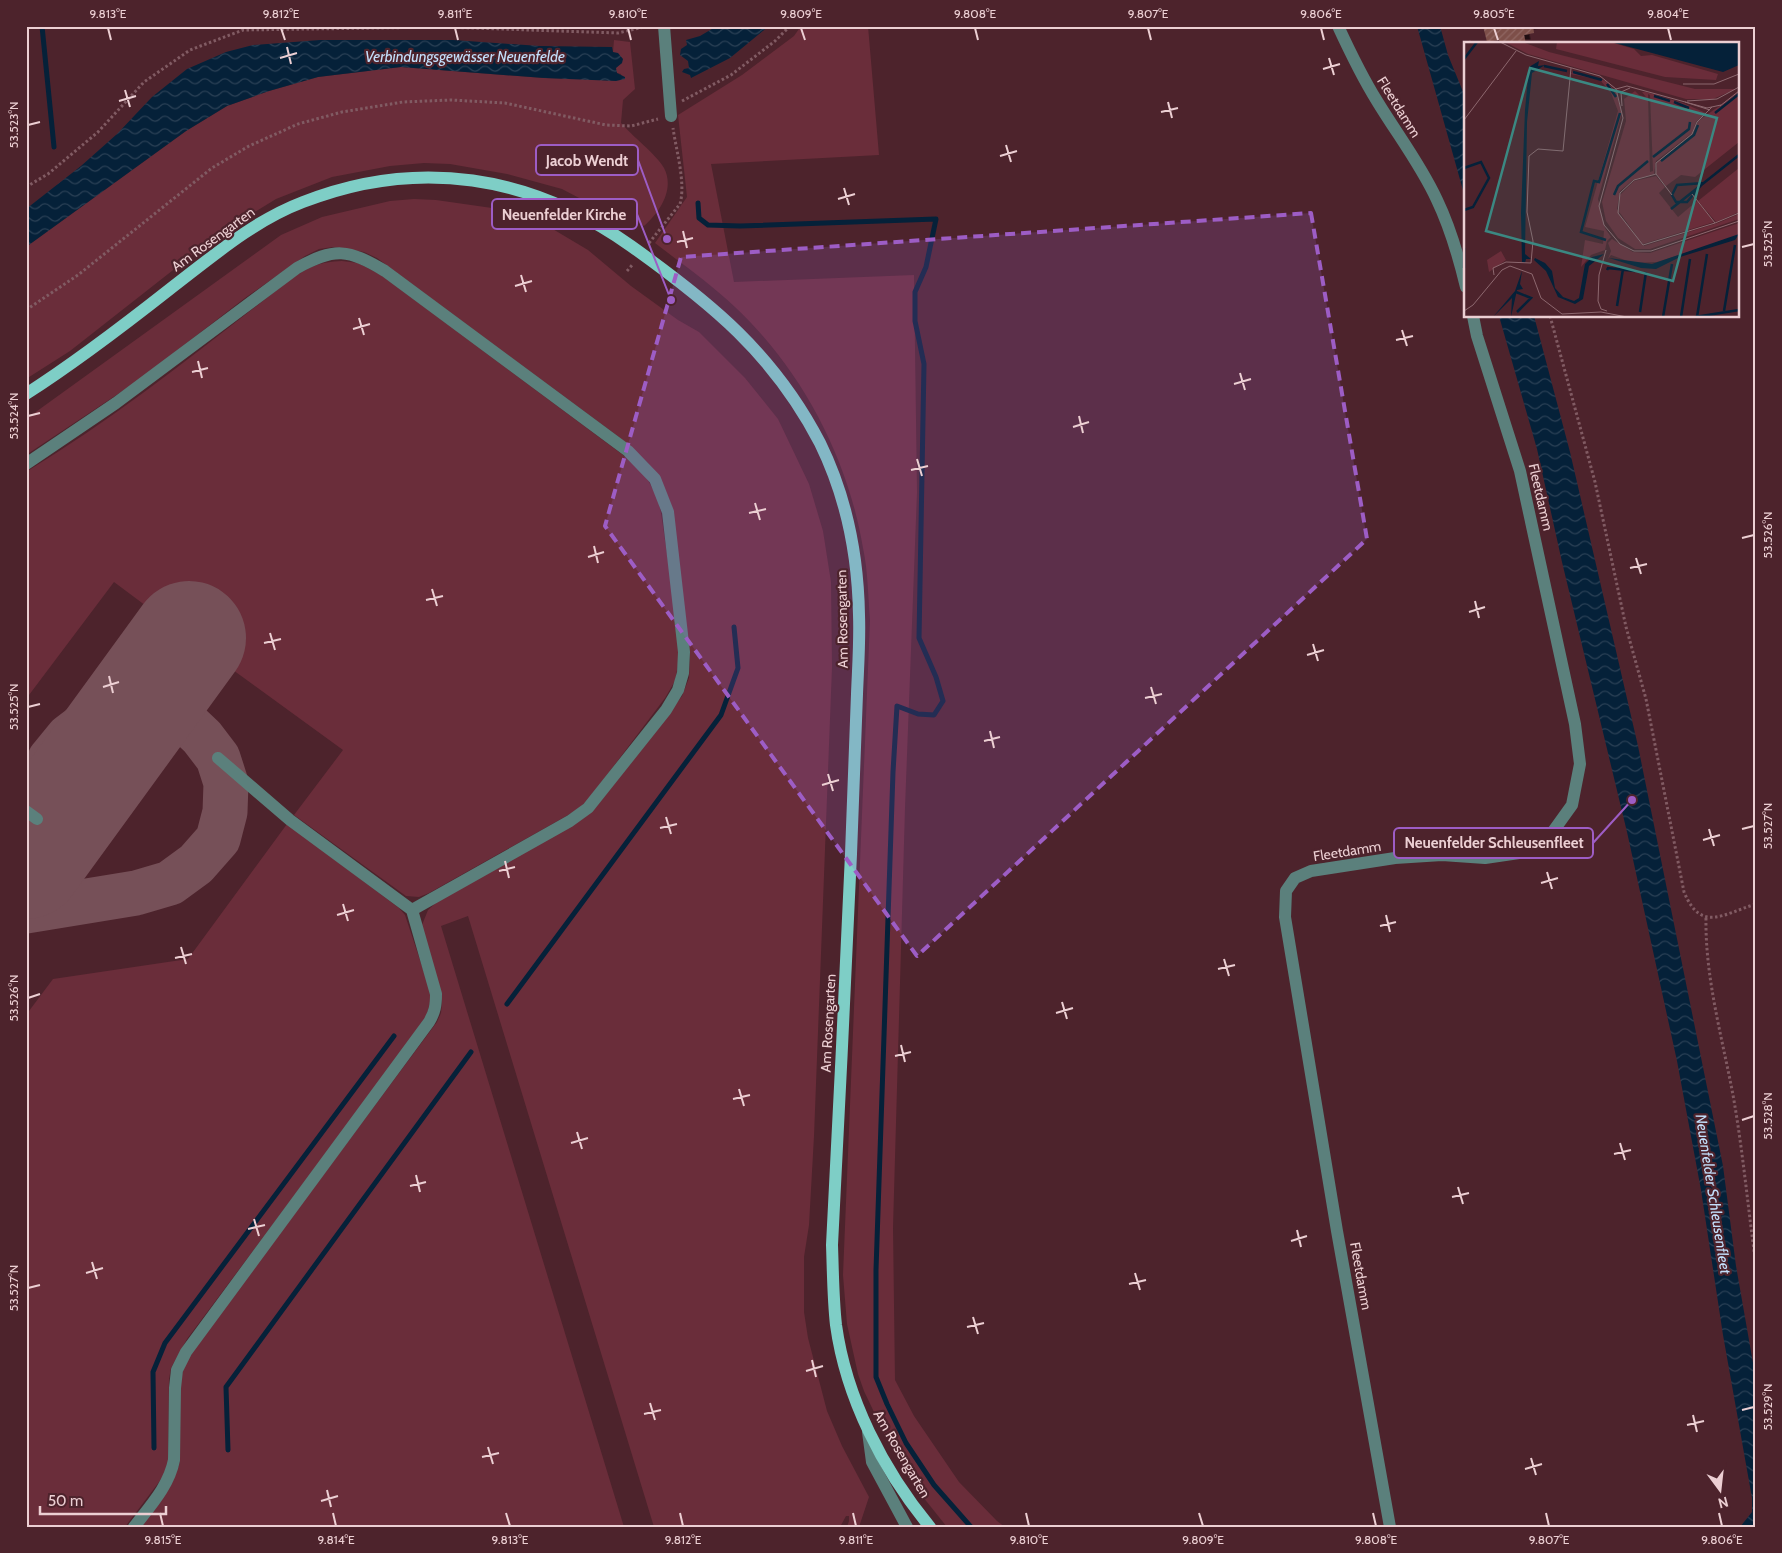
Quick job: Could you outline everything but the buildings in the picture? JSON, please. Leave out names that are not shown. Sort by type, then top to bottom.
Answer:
[{"type":"main road","name":"Am Rosengarten","points":[[26,394],[109,336],[251,228],[273,215],[307,200],[366,183],[394,179],[440,178],[504,186],[565,206],[599,225],[689,289],[726,320],[757,350],[804,414],[821,445],[840,495],[855,551],[860,620],[832,1245],[836,1327],[853,1393],[868,1432],[896,1478],[930,1527]]},
{"type":"street","points":[[664,26],[670,110]]},
{"type":"street","name":"Fleetdamm","points":[[1338,26],[1350,54],[1376,100],[1421,169],[1437,200],[1448,226],[1464,280]]},
{"type":"street","points":[[26,464],[116,403],[296,268],[327,254],[341,253],[354,255],[385,271],[628,451],[655,479],[668,512],[684,652],[683,673],[678,690],[666,710],[588,808],[570,821],[412,910]]},
{"type":"street","name":"Fleetdamm","points":[[1390,1527],[1337,1231],[1285,917],[1286,891],[1295,878],[1311,871],[1395,858],[1442,855],[1485,858],[1518,854],[1549,838],[1572,805],[1580,764],[1575,724],[1520,471],[1477,336],[1473,318]]},
{"type":"street","points":[[134,1527],[156,1498],[172,1470],[174,1460],[174,1388],[177,1370],[186,1352],[434,1014],[436,1004],[436,994],[412,910],[290,820],[218,758]]},
{"type":"street","points":[[26,811],[37,819]]},
{"type":"street","points":[[868,1432],[872,1462],[907,1527]]},
{"type":"path","points":[[26,188],[48,174],[98,132],[144,82],[190,50],[243,30],[442,28],[618,33],[648,26]]},
{"type":"path","points":[[26,310],[78,275],[212,168],[249,146],[298,124],[342,112],[403,102],[451,100],[505,103],[606,125],[631,126],[670,110],[678,103],[731,75],[776,41],[790,26]]},
{"type":"path","points":[[627,271],[680,204],[682,197],[670,110]]},
{"type":"path","points":[[1551,318],[1595,482],[1626,628],[1646,699],[1684,892],[1689,904],[1698,915],[1706,918],[1714,918],[1756,904]]},
{"type":"path","points":[[1706,918],[1706,945],[1733,1098],[1756,1265]]},
{"type":"highlighted area","points":[[1311,213],[1367,539],[917,956],[605,526],[681,257]]},
{"type":"shaded area","points":[[801,26],[868,26],[879,155],[711,164],[734,282],[914,275],[917,492],[905,808],[893,1228],[895,1380],[914,1416],[959,1482],[1005,1527],[947,1527],[923,1497],[892,1450],[864,1391],[858,1374],[847,1324],[843,1275],[870,620],[866,566],[856,514],[834,449],[801,387],[781,359],[735,307],[655,243],[687,197],[678,115],[742,75],[794,36]]},
{"type":"shaded area","points":[[614,40],[630,42],[635,89],[623,100],[621,123],[655,157],[664,168],[667,176],[667,192],[664,200],[644,226],[607,202],[602,210],[562,189],[507,174],[450,164],[424,163],[390,166],[332,177],[276,199],[219,234],[70,351],[26,379],[26,247],[186,131],[227,106],[269,91],[318,77],[401,67],[544,78],[622,80],[621,74],[617,73],[615,68],[622,63],[613,52]]},
{"type":"shaded area","points":[[436,200],[492,208],[551,228],[588,250],[631,286],[678,320],[699,332],[745,378],[778,419],[809,484],[823,531],[831,582],[832,667],[814,1136],[809,1225],[804,1257],[804,1312],[808,1338],[827,1411],[842,1446],[869,1497],[859,1527],[847,1527],[849,1516],[846,1516],[840,1527],[654,1527],[468,916],[441,926],[624,1527],[140,1527],[169,1487],[180,1461],[179,1391],[183,1371],[191,1354],[437,1022],[441,1013],[442,1002],[422,925],[428,910],[438,901],[597,806],[682,696],[689,678],[690,657],[671,504],[659,477],[647,462],[619,437],[377,258],[364,252],[333,247],[319,249],[305,256],[245,298],[136,382],[26,455],[26,419],[281,235],[322,217],[390,201]]},
{"type":"shaded area","points":[[327,262],[358,263],[381,275],[623,455],[641,471],[658,499],[679,636],[679,660],[675,681],[665,698],[588,800],[577,810],[419,897],[406,896],[294,815],[343,750],[114,582],[26,699],[26,472],[128,404],[291,279],[315,266]]},
{"type":"shaded area","points":[[287,824],[399,908],[405,915],[429,987],[431,1001],[424,1022],[187,1339],[171,1368],[169,1379],[168,1462],[165,1473],[125,1527],[26,1527],[26,1015],[53,979],[188,959]]},
{"type":"water","points":[[717,26],[769,26],[730,58],[691,78],[690,75],[682,72],[684,69],[689,68],[688,61],[680,55],[681,49],[687,45],[686,40],[700,36]]},
{"type":"water","points":[[1417,26],[1440,26],[1448,55],[1464,94],[1464,194]]},
{"type":"water","name":"Verbindungsgewässer Neuenfelde","points":[[320,40],[453,40],[540,46],[612,47],[613,52],[618,53],[623,59],[622,63],[616,68],[617,73],[625,77],[625,79],[616,81],[544,78],[401,67],[318,77],[269,91],[227,106],[186,131],[26,247],[26,209],[81,166],[117,134],[152,97],[187,69],[226,52],[253,45]]},
{"type":"water","points":[[1500,318],[1535,318],[1570,452],[1638,746],[1723,1166],[1736,1266],[1756,1380],[1756,1527],[1740,1527],[1752,1512],[1752,1498],[1723,1335],[1701,1190],[1677,1061],[1627,832],[1562,562],[1537,449]]},
{"type":"waterway","points":[[42,26],[54,147]]},
{"type":"waterway","points":[[698,203],[699,218],[708,225],[740,226],[936,219],[926,267],[915,292],[915,321],[924,364],[919,638],[936,677],[943,701],[934,715],[918,714],[897,706],[893,772],[876,1270],[876,1377],[906,1443],[934,1485],[971,1527]]},
{"type":"waterway","points":[[507,1004],[721,715],[738,668],[734,627]]},
{"type":"waterway","points":[[154,1448],[153,1372],[165,1343],[394,1036]]},
{"type":"waterway","points":[[228,1450],[226,1387],[471,1052]]},
{"type":"taxiway","points":[[26,850],[32,839],[38,817],[41,779],[50,759],[68,737],[89,721],[115,712],[137,709],[162,712],[184,720],[202,737],[218,758],[226,783],[225,812],[218,839],[196,864],[170,883],[136,893],[26,911]]},
{"type":"runway","points":[[26,862],[189,638]]},
{"type":"place","name":"Jacob Wendt","points":[[667,239]]},
{"type":"place","name":"Neuenfelder Kirche","points":[[671,300]]},
{"type":"place","name":"Neuenfelder Schleusenfleet","points":[[1632,800]]}]
